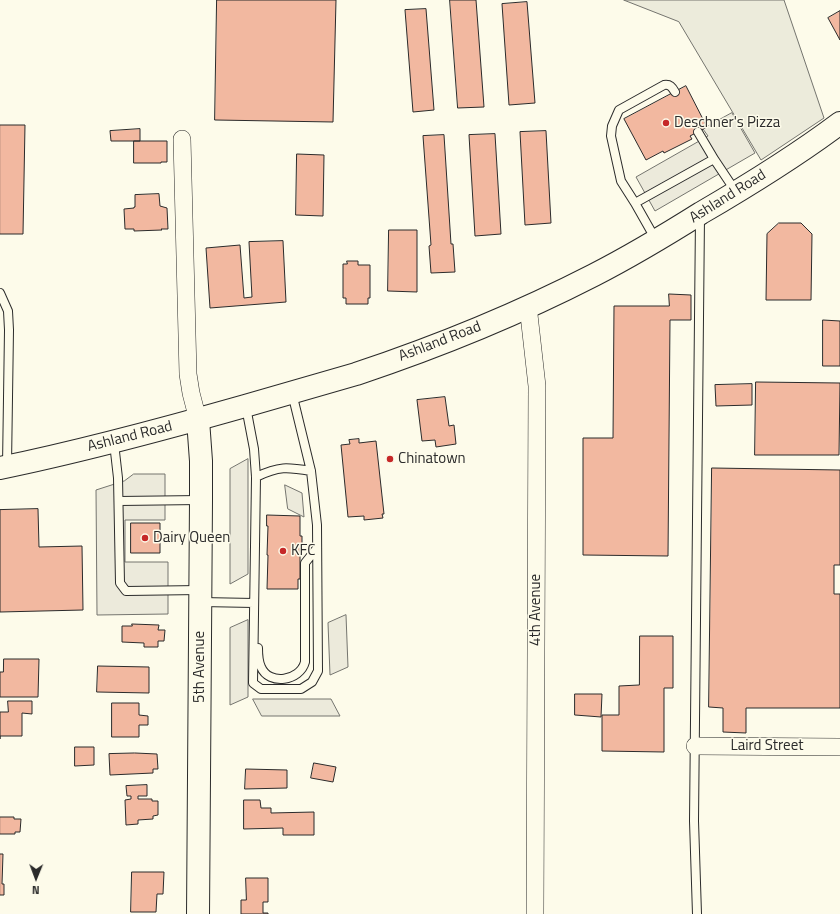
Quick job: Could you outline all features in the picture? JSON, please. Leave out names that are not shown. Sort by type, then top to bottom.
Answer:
[{"type":"main road","name":"Ashland Road","points":[[4,467],[114,442],[198,420],[356,374],[414,353],[528,306],[594,275],[657,240],[737,192],[818,139],[840,122]]},
{"type":"main road","name":"5th Avenue","points":[[198,420],[201,461],[198,914]]},
{"type":"street","points":[[182,139],[188,374],[198,420]]},
{"type":"street","name":"4th Avenue","points":[[528,306],[537,386],[535,914]]},
{"type":"street","name":"Laird Street","points":[[695,746],[840,747]]},
{"type":"lane","points":[[657,240],[621,181],[611,136],[612,126],[619,110],[664,85],[672,86],[675,92]]},
{"type":"lane","points":[[698,132],[714,159],[737,192]]},
{"type":"lane","points":[[635,203],[714,159]]},
{"type":"lane","points":[[697,914],[694,820],[700,214]]},
{"type":"lane","points":[[0,293],[8,311],[9,330],[4,467]]},
{"type":"lane","points":[[246,406],[254,449],[256,477],[253,683],[261,689],[301,689],[312,682],[318,671],[317,525],[311,472],[292,393]]},
{"type":"lane","points":[[114,442],[118,465],[120,584],[126,591],[200,596],[254,603]]},
{"type":"lane","points":[[256,477],[270,470],[282,468],[293,468],[311,472]]},
{"type":"lane","points":[[119,501],[201,500]]},
{"type":"lane","points":[[255,558],[259,572],[258,656],[261,668],[273,678],[290,678],[301,669],[305,662],[305,563],[317,548]]},
{"type":"shaded area","points":[[624,0],[784,0],[824,118],[761,160],[679,22]]},
{"type":"shaded area","points":[[732,113],[755,153],[655,211],[636,177],[708,136],[703,129]]},
{"type":"shaded area","points":[[248,459],[248,574],[230,584],[230,469]]},
{"type":"shaded area","points":[[134,474],[165,474],[165,520],[125,520],[125,562],[168,562],[168,614],[97,615],[96,490],[124,481]]},
{"type":"shaded area","points":[[285,485],[302,493],[304,517],[288,509]]},
{"type":"shaded area","points":[[346,615],[348,667],[330,675],[328,623]]},
{"type":"shaded area","points":[[248,620],[248,697],[230,705],[230,628]]},
{"type":"shaded area","points":[[253,699],[331,699],[340,716],[262,716]]},
{"type":"building","points":[[217,0],[336,0],[333,122],[215,120]]},
{"type":"building","points":[[450,0],[476,0],[484,107],[458,108]]},
{"type":"building","points":[[527,2],[535,103],[509,105],[502,4]]},
{"type":"building","points":[[426,9],[434,110],[413,112],[405,10]]},
{"type":"building","points":[[840,11],[840,40],[828,18]]},
{"type":"building","name":"Deschner's Pizza","points":[[686,86],[707,127],[690,136],[692,139],[646,160],[624,119]]},
{"type":"building","points":[[0,125],[25,125],[23,234],[0,234]]},
{"type":"building","points":[[140,129],[140,141],[111,141],[110,131]]},
{"type":"building","points":[[546,131],[551,223],[525,225],[520,132]]},
{"type":"building","points":[[495,134],[501,234],[475,236],[469,135]]},
{"type":"building","points":[[444,135],[451,244],[453,244],[455,272],[431,273],[429,246],[431,245],[423,136]]},
{"type":"building","points":[[134,141],[167,141],[167,162],[134,163]]},
{"type":"building","points":[[297,154],[324,155],[323,216],[296,215]]},
{"type":"building","points":[[159,194],[160,206],[167,208],[168,229],[134,231],[134,229],[125,229],[124,209],[135,207],[135,195]]},
{"type":"building","points":[[779,223],[801,223],[812,234],[811,300],[766,300],[767,234]]},
{"type":"building","points":[[389,230],[417,230],[417,292],[388,291]]},
{"type":"building","points":[[283,241],[286,302],[210,308],[206,248],[240,245],[244,298],[252,297],[249,242]]},
{"type":"building","points":[[347,261],[358,261],[358,265],[370,265],[370,298],[368,298],[368,304],[346,304],[346,298],[343,298],[343,264],[347,264]]},
{"type":"building","points":[[669,294],[691,295],[691,320],[670,320],[668,556],[583,555],[583,438],[613,438],[614,306],[669,306]]},
{"type":"building","points":[[823,320],[840,321],[840,366],[823,366]]},
{"type":"building","points":[[756,382],[840,383],[839,455],[755,455]]},
{"type":"building","points":[[752,384],[752,405],[716,406],[715,385]]},
{"type":"building","points":[[445,397],[449,426],[454,425],[456,444],[436,447],[435,440],[422,441],[417,400]]},
{"type":"building","points":[[359,439],[359,443],[376,441],[384,514],[382,514],[383,518],[364,520],[364,516],[348,517],[341,445],[350,444],[349,440]]},
{"type":"building","points":[[712,468],[840,470],[840,565],[834,565],[834,594],[840,594],[840,708],[746,708],[746,733],[723,732],[723,708],[709,707]]},
{"type":"building","points":[[38,509],[39,547],[82,546],[83,610],[0,612],[0,510]]},
{"type":"building","name":"KFC","points":[[267,515],[300,516],[300,536],[302,536],[302,548],[300,548],[300,579],[298,579],[298,589],[267,589]]},
{"type":"building","name":"Dairy Queen","points":[[131,523],[160,523],[160,553],[131,553]]},
{"type":"building","points":[[132,624],[159,625],[158,630],[165,630],[164,641],[158,641],[158,647],[144,647],[144,643],[122,642],[122,626],[132,626]]},
{"type":"building","points":[[640,636],[673,636],[673,688],[664,688],[664,752],[602,751],[602,715],[619,715],[619,686],[639,685]]},
{"type":"building","points":[[4,659],[39,659],[38,697],[0,697],[0,672],[3,672]]},
{"type":"building","points":[[98,666],[149,667],[149,693],[97,692]]},
{"type":"building","points":[[575,694],[602,694],[601,717],[575,715]]},
{"type":"building","points":[[8,701],[32,701],[32,714],[22,713],[22,736],[0,736],[0,712],[8,712]]},
{"type":"building","points":[[112,703],[139,703],[139,715],[148,716],[148,725],[139,725],[139,737],[112,737]]},
{"type":"building","points":[[75,747],[94,747],[94,765],[75,766]]},
{"type":"building","points":[[109,754],[157,754],[158,769],[153,769],[153,773],[110,775]]},
{"type":"building","points":[[314,763],[336,767],[333,782],[311,778]]},
{"type":"building","points":[[246,769],[287,770],[287,788],[245,789]]},
{"type":"building","points":[[147,785],[147,796],[138,796],[138,799],[152,799],[152,801],[158,801],[158,815],[153,816],[153,819],[138,820],[138,824],[126,825],[125,800],[131,799],[131,796],[127,796],[126,786]]},
{"type":"building","points":[[244,800],[260,800],[261,808],[271,808],[271,813],[314,812],[314,835],[283,835],[283,828],[244,829]]},
{"type":"building","points":[[0,817],[14,817],[14,819],[21,819],[20,832],[15,832],[15,834],[0,834]]},
{"type":"building","points":[[0,854],[3,854],[2,884],[4,884],[4,895],[0,895]]},
{"type":"building","points":[[132,872],[164,872],[163,894],[157,894],[156,912],[131,912]]},
{"type":"building","points":[[246,878],[268,878],[268,902],[263,902],[263,913],[268,914],[241,914],[241,900],[246,900]]},
{"type":"place","name":"Deschner's Pizza","points":[[666,123]]},
{"type":"place","name":"Chinatown","points":[[390,459]]},
{"type":"place","name":"Dairy Queen","points":[[145,538]]},
{"type":"place","name":"KFC","points":[[283,551]]}]
